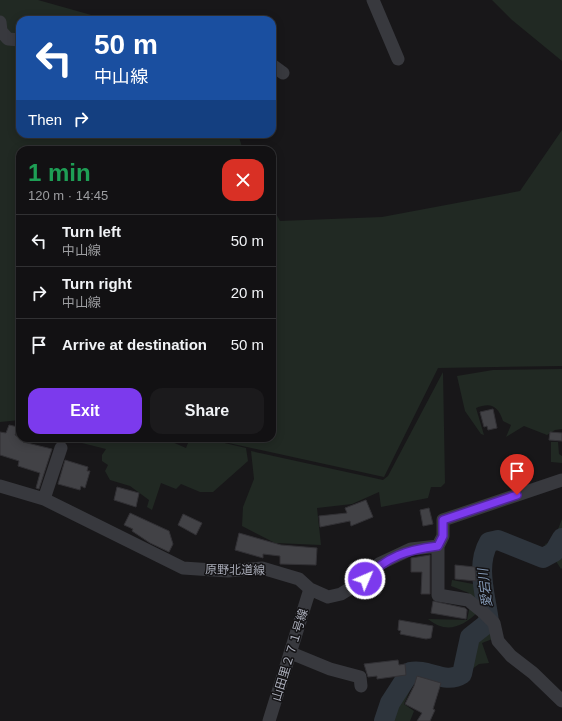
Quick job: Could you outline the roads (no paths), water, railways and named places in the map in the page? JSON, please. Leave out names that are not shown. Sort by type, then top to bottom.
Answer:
[{"type":"street","points":[[372,0],[398,59]]},
{"type":"street","points":[[0,22],[1,30],[8,39],[16,40]]},
{"type":"street","points":[[276,68],[283,73]]},
{"type":"street","points":[[44,500],[61,448]]},
{"type":"street","points":[[562,480],[443,520],[443,536],[438,546],[438,595],[468,600],[484,613],[494,623],[498,641],[511,656],[533,673],[562,701]]},
{"type":"street","name":"原野北道線","points":[[0,486],[44,500],[184,568],[228,571],[262,568],[299,579],[310,589],[328,597],[341,594],[365,579],[379,564],[411,549],[438,546]]},
{"type":"street","name":"山田里２７１号線","points":[[269,721],[310,589]]},
{"type":"street","points":[[290,653],[330,669],[360,677],[361,686]]},
{"type":"waterway","name":"愛宕川","points":[[384,721],[390,703],[410,672],[417,671],[449,678],[462,674],[470,637],[489,622],[482,571],[485,551],[489,542],[498,540],[543,558],[554,552],[562,538]]}]
